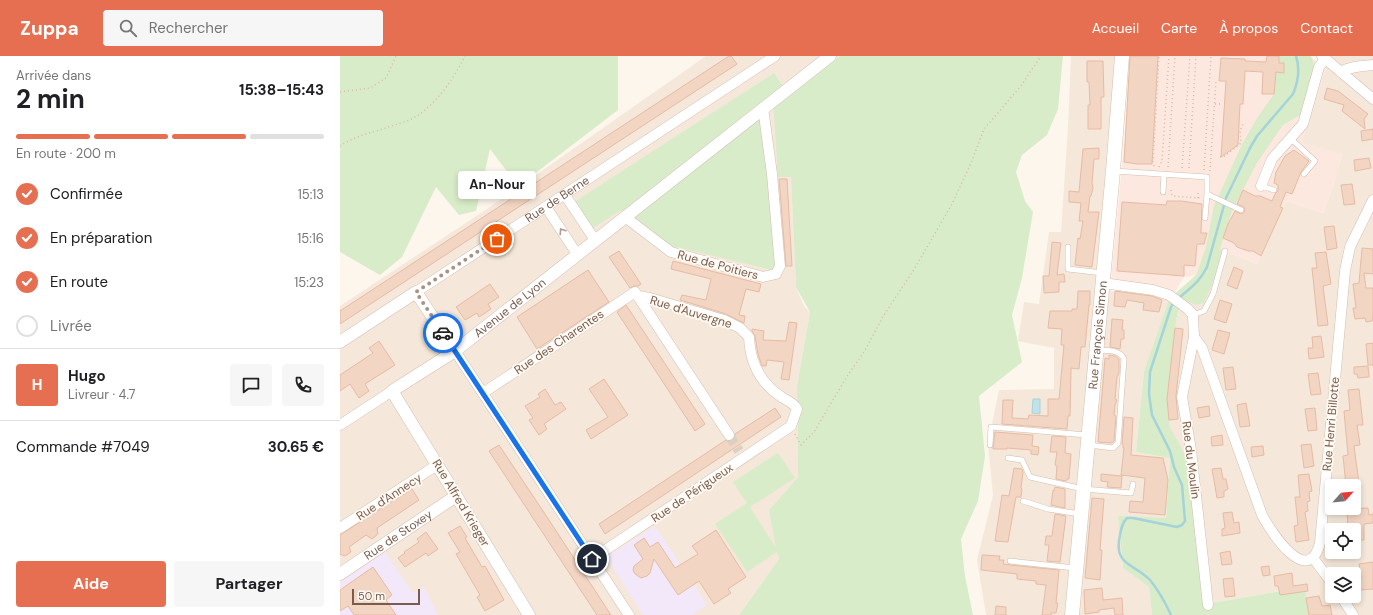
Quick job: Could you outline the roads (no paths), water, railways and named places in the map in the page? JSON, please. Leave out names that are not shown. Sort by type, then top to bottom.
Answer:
[{"type":"main road","name":"Rue François Simon","points":[[1072,615],[1113,171],[1122,56]]},
{"type":"street","name":"Rue de Berne","points":[[340,342],[775,56]]},
{"type":"street","points":[[1261,186],[1272,159],[1303,124],[1319,67],[1324,57],[1373,99]]},
{"type":"street","name":"Avenue de Lyon","points":[[340,425],[455,350],[763,108],[824,58]]},
{"type":"street","points":[[1341,72],[1345,69],[1373,65]]},
{"type":"street","name":"Rue de Poitiers","points":[[625,217],[671,252],[763,277],[776,274],[780,266],[772,174],[763,108]]},
{"type":"street","points":[[565,195],[595,240]]},
{"type":"street","name":"Rue Henri Billotte","points":[[1313,558],[1318,550],[1320,542],[1345,271],[1350,247],[1373,200]]},
{"type":"street","points":[[546,207],[577,254]]},
{"type":"street","points":[[1103,278],[1169,295],[1190,312]]},
{"type":"street","points":[[416,292],[629,615]]},
{"type":"street","points":[[637,294],[729,435]]},
{"type":"street","name":"Rue des Charentes","points":[[483,393],[637,294]]},
{"type":"street","name":"Rue d'Auvergne","points":[[637,294],[724,320],[740,328],[749,337],[752,358],[762,380],[772,390],[795,405],[797,409],[791,426]]},
{"type":"street","name":"Rue du Moulin","points":[[1190,312],[1194,338],[1182,397],[1191,450],[1208,605]]},
{"type":"street","points":[[1194,338],[1202,348],[1262,515],[1278,541],[1292,555],[1300,559],[1307,560],[1313,558],[1325,574]]},
{"type":"street","name":"Rue Alfred Krieger","points":[[392,391],[529,615]]},
{"type":"street","name":"Rue de Périgueux","points":[[592,559],[742,454],[791,426]]},
{"type":"street","name":"Rue d'Annecy","points":[[340,528],[437,465]]},
{"type":"street","name":"Rue de Stoxey","points":[[340,574],[456,496]]},
{"type":"street","points":[[1345,603],[1353,615]]},
{"type":"lane","points":[[1290,138],[1315,161],[1304,174]]},
{"type":"lane","points":[[1113,171],[1207,176],[1205,218]]},
{"type":"lane","points":[[1164,174],[1164,192]]},
{"type":"lane","points":[[1261,186],[1274,190]]},
{"type":"lane","points":[[1207,194],[1239,209]]},
{"type":"lane","points":[[1068,247],[1068,268],[1103,278]]},
{"type":"lane","points":[[1190,312],[1204,311],[1213,294],[1226,251]]},
{"type":"lane","points":[[990,445],[991,427],[1088,439],[1112,448],[1118,443],[1124,359],[1122,354],[1119,352],[1096,350]]},
{"type":"lane","points":[[1008,458],[1022,460],[1030,476],[1083,489],[1131,493],[1132,484]]},
{"type":"lane","points":[[1023,501],[1048,510],[1081,515]]},
{"type":"lane","points":[[1010,561],[1076,568]]},
{"type":"water","points":[[1033,399],[1040,399],[1040,414],[1032,413]]},
{"type":"waterway","points":[[1178,299],[1198,281],[1207,267],[1226,198],[1250,148],[1257,136],[1293,94],[1298,75],[1296,56]]},
{"type":"waterway","points":[[1171,615],[1162,597],[1150,580],[1144,574],[1126,563],[1122,558],[1119,553],[1119,545],[1122,526],[1127,518],[1177,527],[1182,525],[1185,521],[1182,485],[1174,467],[1170,451],[1152,415],[1149,394],[1150,372],[1171,307],[1174,302]]},
{"type":"tunnel","points":[[729,435],[739,451]]},
{"type":"place","name":"An-Nour","points":[[497,239]]}]
